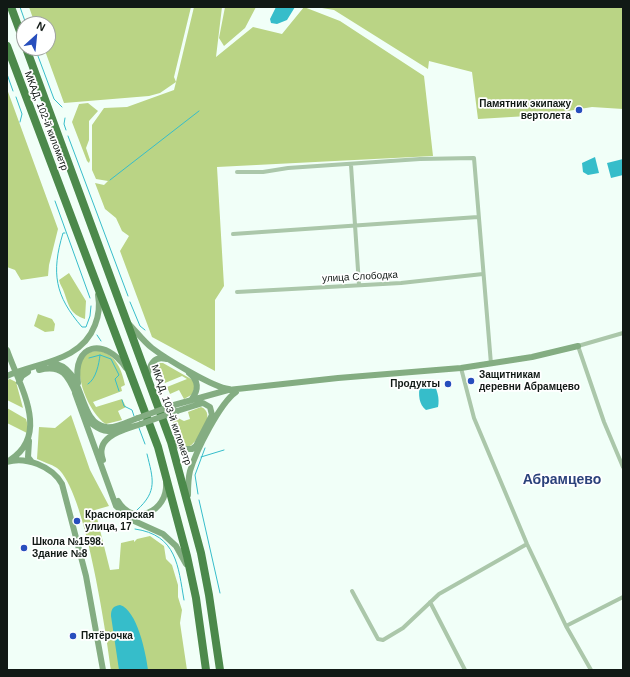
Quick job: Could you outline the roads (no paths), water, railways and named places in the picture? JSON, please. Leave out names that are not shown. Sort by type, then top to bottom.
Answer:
[{"type":"highway","points":[[11,7],[16,20]]},
{"type":"highway","name":"МКАД, 102-й километр","points":[[7,46],[57,181],[88,259]]},
{"type":"highway","name":"МКАД, 102-й километр","points":[[29,56],[74,175]]},
{"type":"highway","name":"МКАД, 103-й километр","points":[[74,175],[165,426],[188,503],[209,595],[220,670]]},
{"type":"highway","points":[[88,259],[158,446],[179,521],[196,598],[206,670]]},
{"type":"main road","points":[[7,376],[45,364],[75,350],[82,345],[93,331],[99,311],[99,301],[88,259]]},
{"type":"main road","points":[[127,321],[151,347],[162,355],[216,385],[235,391]]},
{"type":"main road","points":[[158,446],[166,485],[166,495],[157,508],[152,511],[133,513],[126,510],[118,500],[102,457],[101,451],[103,444],[111,436],[140,421],[192,402],[213,398],[247,388],[338,378],[461,368],[532,357],[578,346]]},
{"type":"main road","points":[[120,431],[103,431],[90,423],[85,416],[77,390],[76,369],[80,358],[95,348],[107,349],[121,361],[128,372],[143,406]]},
{"type":"main road","points":[[7,350],[16,373],[31,422],[28,457],[33,463]]},
{"type":"main road","points":[[147,376],[150,366],[154,360],[162,358],[166,360],[194,377],[197,391],[192,402]]},
{"type":"main road","points":[[7,373],[10,359]]},
{"type":"main road","points":[[45,364],[57,364],[64,367],[73,378],[116,506],[132,520],[163,534],[176,546],[186,562],[196,598]]},
{"type":"main road","points":[[19,382],[22,376],[28,372],[56,368],[67,376],[77,390],[90,416],[100,425],[111,427],[140,421]]},
{"type":"main road","points":[[188,503],[189,479],[194,462],[214,420],[227,399],[235,391]]},
{"type":"main road","points":[[165,426],[176,445],[187,450],[196,446],[212,415],[212,411],[207,404],[192,402]]},
{"type":"main road","points":[[7,462],[22,449],[30,437]]},
{"type":"main road","points":[[7,462],[22,460],[33,463],[56,475],[64,490],[87,579],[102,670]]},
{"type":"street","points":[[237,172],[263,172],[288,168],[474,158],[491,364]]},
{"type":"street","points":[[351,165],[359,285]]},
{"type":"street","points":[[233,234],[478,217]]},
{"type":"street","name":"улица Слободка","points":[[237,292],[401,283],[483,274]]},
{"type":"street","points":[[623,333],[578,346],[604,422],[623,468]]},
{"type":"street","points":[[461,368],[474,418],[527,544],[566,626],[591,670]]},
{"type":"street","points":[[352,591],[380,641],[403,628],[430,602],[447,590],[527,544]]},
{"type":"street","points":[[566,626],[623,597]]},
{"type":"street","points":[[430,602],[465,670]]},
{"type":"water","points":[[276,7],[295,7],[287,20],[277,24],[271,23],[270,19]]},
{"type":"water","points":[[595,157],[599,173],[588,175],[583,172],[582,163]]},
{"type":"water","points":[[623,159],[623,175],[611,178],[607,163]]},
{"type":"water","points":[[427,381],[432,381],[434,384],[438,394],[439,404],[438,407],[426,410],[420,402],[419,392],[420,386]]},
{"type":"water","points":[[120,605],[126,609],[136,623],[143,643],[148,670],[119,670],[111,611],[116,606]]},
{"type":"waterway","points":[[20,7],[23,16]]},
{"type":"waterway","points":[[38,56],[54,99],[62,107]]},
{"type":"waterway","points":[[7,74],[13,91]]},
{"type":"waterway","points":[[16,97],[22,114],[20,122]]},
{"type":"waterway","points":[[110,180],[199,111]]},
{"type":"waterway","points":[[65,118],[64,124],[66,130]]},
{"type":"waterway","points":[[68,136],[128,296]]},
{"type":"waterway","points":[[55,201],[90,298]]},
{"type":"waterway","points":[[65,233],[63,233],[57,260],[58,283],[61,294],[66,305],[82,327],[86,327],[90,316],[91,306]]},
{"type":"waterway","points":[[130,302],[140,326],[145,330]]},
{"type":"waterway","points":[[97,335],[101,341]]},
{"type":"waterway","points":[[89,358],[100,355],[111,359],[119,375],[115,379],[119,391]]},
{"type":"waterway","points":[[88,384],[95,375],[100,355]]},
{"type":"waterway","points":[[122,400],[124,406],[132,410],[134,416]]},
{"type":"waterway","points":[[139,428],[145,444]]},
{"type":"waterway","points":[[198,494],[195,475],[205,448]]},
{"type":"waterway","points":[[201,457],[224,450]]},
{"type":"waterway","points":[[137,510],[144,503],[151,491],[152,478],[147,454]]},
{"type":"waterway","points":[[199,500],[220,593]]},
{"type":"waterway","points":[[135,529],[149,532],[160,538],[167,545],[177,564],[184,600]]},
{"type":"place","name":"Памятник экипажу вертолета","points":[[579,110]]},
{"type":"place","name":"Защитникам деревни Абрамцево","points":[[471,381]]},
{"type":"place","name":"Продукты","points":[[448,384]]},
{"type":"place","name":"Красноярская улица, 17","points":[[77,521]]},
{"type":"place","name":"Школа №1598. Здание №8","points":[[24,548]]},
{"type":"place","name":"Пятёрочка","points":[[73,636]]},
{"type":"district","name":"Абрамцево","points":[[562,480]]}]
